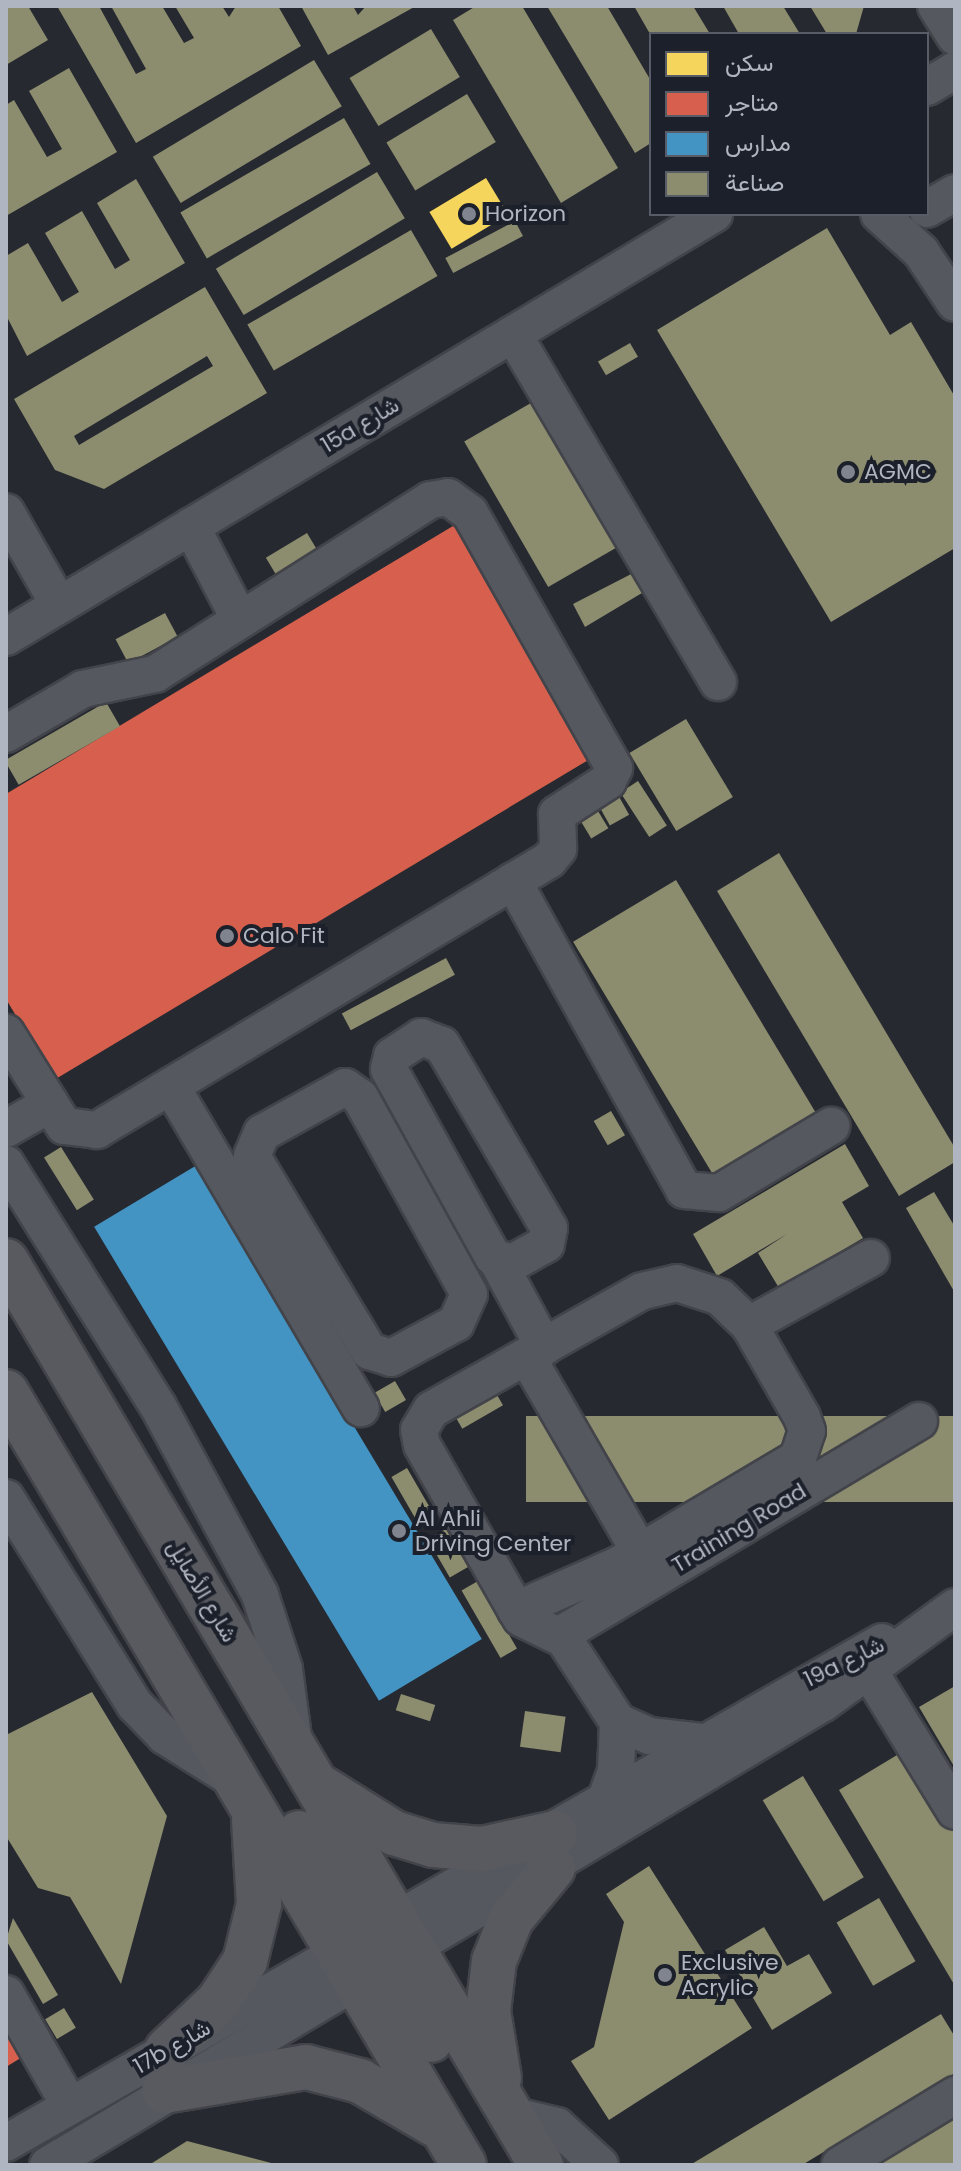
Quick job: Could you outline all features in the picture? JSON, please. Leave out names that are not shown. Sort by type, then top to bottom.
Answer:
[{"type":"main road","name":"شارع الأصايل","points":[[6,1261],[304,1765],[452,2152]]},
{"type":"main road","name":"شارع الأصايل","points":[[6,1392],[246,1794],[508,2111],[541,2165]]},
{"type":"main road","points":[[304,1765],[376,1823],[433,1845],[554,1851]]},
{"type":"main road","points":[[166,2071],[233,1983],[255,1933],[246,1794]]},
{"type":"main road","points":[[508,2111],[489,2035],[494,1961],[511,1919],[554,1851]]},
{"type":"main road","points":[[376,1953],[507,2165]]},
{"type":"main road","points":[[166,2071],[306,2067],[360,2081],[452,2152]]},
{"type":"street","points":[[936,6],[955,37]]},
{"type":"street","points":[[929,86],[955,70]]},
{"type":"street","points":[[929,208],[955,193]]},
{"type":"street","name":"15a شارع","points":[[6,637],[711,216]]},
{"type":"street","points":[[897,219],[955,303]]},
{"type":"street","points":[[513,334],[718,682]]},
{"type":"street","points":[[6,734],[83,689],[155,674],[430,500],[465,505],[614,761],[608,781],[557,814],[555,856],[91,1133],[70,1130],[6,1033]]},
{"type":"street","points":[[6,512],[59,605]]},
{"type":"street","points":[[191,526],[240,620]]},
{"type":"street","points":[[513,881],[684,1190],[719,1193],[831,1126]]},
{"type":"street","points":[[497,1260],[512,1263],[542,1247],[549,1228],[437,1040],[421,1037],[392,1056],[389,1069],[497,1260],[535,1352],[640,1552]]},
{"type":"street","points":[[171,1086],[246,1180],[378,1357],[391,1358],[466,1311],[467,1285],[373,1122],[351,1089],[330,1090],[256,1138],[246,1180],[361,1408]]},
{"type":"street","points":[[373,1122],[406,1100]]},
{"type":"street","points":[[6,1129],[50,1104]]},
{"type":"street","points":[[6,1164],[158,1406],[260,1595],[284,1669],[304,1765]]},
{"type":"street","points":[[446,1248],[477,1228]]},
{"type":"street","points":[[749,1325],[871,1258]]},
{"type":"street","points":[[605,1801],[619,1754],[618,1722],[560,1635],[533,1627],[516,1610],[419,1430],[431,1410],[661,1285],[707,1289],[749,1325],[830,1474]]},
{"type":"street","name":"Training Road","points":[[560,1635],[919,1421]]},
{"type":"street","points":[[516,1610],[640,1552],[798,1458],[807,1431]]},
{"type":"street","points":[[7,1501],[135,1705],[165,1736],[246,1794]]},
{"type":"street","points":[[910,1633],[955,1607]]},
{"type":"street","name":"19a شارع","points":[[376,1953],[869,1671],[910,1633]]},
{"type":"street","name":"19a شارع","points":[[554,1851],[605,1801],[835,1663],[910,1633]]},
{"type":"street","points":[[869,1671],[955,1811]]},
{"type":"street","points":[[618,1722],[658,1738],[702,1742]]},
{"type":"street","name":"17b شارع","points":[[48,2165],[166,2071],[376,1953]]},
{"type":"street","points":[[6,1994],[70,2106]]},
{"type":"street","name":"17b شارع","points":[[6,2143],[70,2106],[166,2071]]},
{"type":"street","points":[[840,2165],[955,2095]]},
{"type":"street","points":[[508,2111],[557,2126],[600,2165]]},
{"type":"building: سكن","name":"Horizon","points":[[486,178],[508,215],[452,249],[429,212]]},
{"type":"building: متاجر","points":[[458,523],[595,756],[54,1080],[6,999],[6,794]]},
{"type":"building: متاجر","points":[[6,2008],[32,2051],[6,2067]]},
{"type":"building: مدارس","points":[[197,1165],[482,1639],[379,1701],[94,1227]]},
{"type":"building: صناعة","points":[[6,6],[28,6],[48,40],[6,65]]},
{"type":"building: صناعة","points":[[57,6],[99,6],[136,74],[146,69],[111,6],[162,6],[184,43],[194,38],[175,6],[222,6],[229,17],[236,6],[278,6],[301,46],[136,143]]},
{"type":"building: صناعة","points":[[301,6],[353,6],[358,15],[366,6],[416,6],[328,55]]},
{"type":"building: صناعة","points":[[476,6],[522,6],[618,168],[561,203],[453,20]]},
{"type":"building: صناعة","points":[[547,6],[607,6],[649,78],[649,144],[635,153]]},
{"type":"building: صناعة","points":[[634,6],[693,6],[709,32],[649,32]]},
{"type":"building: صناعة","points":[[723,6],[783,6],[799,32],[738,32]]},
{"type":"building: صناعة","points":[[810,6],[864,6],[857,32],[826,32]]},
{"type":"building: صناعة","points":[[431,29],[460,77],[378,126],[350,78]]},
{"type":"building: صناعة","points":[[314,60],[342,106],[181,203],[153,157]]},
{"type":"building: صناعة","points":[[69,68],[117,152],[6,216],[6,105],[14,100],[47,157],[62,149],[29,91]]},
{"type":"building: صناعة","points":[[467,94],[496,142],[415,190],[386,142]]},
{"type":"building: صناعة","points":[[344,118],[371,164],[207,258],[180,212]]},
{"type":"building: صناعة","points":[[377,172],[405,218],[244,315],[216,269]]},
{"type":"building: صناعة","points":[[136,179],[185,263],[27,356],[6,315],[6,256],[28,243],[62,302],[79,292],[45,233],[82,211],[115,269],[130,260],[97,203]]},
{"type":"building: صناعة","points":[[515,221],[523,236],[453,273],[445,258]]},
{"type":"building: صناعة","name":"AGMC","points":[[827,228],[890,335],[911,322],[955,397],[955,548],[831,622],[657,330]]},
{"type":"building: صناعة","points":[[411,230],[438,276],[274,370],[247,325]]},
{"type":"building: صناعة","points":[[205,287],[267,393],[104,489],[55,470],[14,399]],"holes":[[[207,356],[213,366],[79,445],[74,436]]]},
{"type":"building: صناعة","points":[[630,343],[638,357],[606,375],[598,362]]},
{"type":"building: صناعة","points":[[543,396],[627,541],[548,587],[464,442]]},
{"type":"building: صناعة","points":[[307,533],[318,551],[277,576],[266,558]]},
{"type":"building: صناعة","points":[[637,571],[647,590],[585,627],[573,604]]},
{"type":"building: صناعة","points":[[165,613],[178,637],[128,663],[116,639]]},
{"type":"building: صناعة","points":[[106,702],[120,726],[19,785],[6,760]]},
{"type":"building: صناعة","points":[[686,719],[733,797],[676,831],[629,753]]},
{"type":"building: صناعة","points":[[638,781],[667,825],[649,837],[620,792]]},
{"type":"building: صناعة","points":[[617,793],[629,815],[610,826],[598,804]]},
{"type":"building: صناعة","points":[[595,806],[608,828],[591,839],[578,816]]},
{"type":"building: صناعة","points":[[779,853],[955,1148],[955,1162],[899,1196],[717,891]]},
{"type":"building: صناعة","points":[[676,880],[820,1119],[717,1181],[573,942]]},
{"type":"building: صناعة","points":[[446,958],[455,975],[351,1030],[342,1013]]},
{"type":"building: صناعة","points":[[611,1111],[625,1135],[608,1145],[594,1121]]},
{"type":"building: صناعة","points":[[845,1144],[869,1186],[842,1202],[863,1238],[779,1288],[758,1253],[787,1234],[717,1276],[693,1234]]},
{"type":"building: صناعة","points":[[61,1147],[94,1200],[77,1210],[44,1158]]},
{"type":"building: صناعة","points":[[934,1192],[955,1227],[955,1293],[906,1208]]},
{"type":"building: صناعة","points":[[395,1381],[406,1400],[385,1412],[374,1393]]},
{"type":"building: صناعة","points":[[493,1388],[503,1405],[462,1429],[452,1412]]},
{"type":"building: صناعة","points":[[526,1416],[955,1416],[955,1502],[526,1502]]},
{"type":"building: صناعة","points":[[407,1468],[435,1516],[419,1525],[391,1477]]},
{"type":"building: صناعة","points":[[446,1529],[468,1567],[450,1578],[428,1540]]},
{"type":"building: صناعة","points":[[478,1581],[517,1649],[501,1658],[462,1590]]},
{"type":"building: صناعة","points":[[955,1686],[955,1768],[919,1707]]},
{"type":"building: صناعة","points":[[92,1692],[167,1816],[121,1984],[70,1897],[38,1888],[6,1836],[6,1735]]},
{"type":"building: صناعة","points":[[401,1694],[435,1705],[430,1721],[396,1710]]},
{"type":"building: صناعة","points":[[525,1711],[566,1717],[561,1752],[520,1747]]},
{"type":"building: صناعة","points":[[907,1749],[955,1830],[955,1986],[839,1790]]},
{"type":"building: صناعة","points":[[803,1776],[864,1877],[823,1901],[763,1800]]},
{"type":"building: صناعة","name":"Exclusive Acrylic","points":[[649,1866],[752,2028],[609,2120],[571,2061],[594,2047],[624,1922],[606,1894]]},
{"type":"building: صناعة","points":[[879,1898],[916,1961],[873,1986],[837,1922]]},
{"type":"building: صناعة","points":[[13,1918],[58,1995],[43,2004],[6,1940]]},
{"type":"building: صناعة","points":[[764,1927],[787,1966],[809,1954],[832,1993],[772,2030],[725,1950]]},
{"type":"building: صناعة","points":[[64,2008],[76,2028],[57,2039],[45,2019]]},
{"type":"building: صناعة","points":[[941,2014],[955,2037],[955,2073],[802,2165],[690,2165]]},
{"type":"building: صناعة","points":[[955,2117],[955,2165],[875,2165]]},
{"type":"building: صناعة","points":[[187,2141],[275,2164],[275,2165],[149,2165]]},
{"type":"place","name":"Horizon","points":[[469,214]]},
{"type":"place","name":"AGMC","points":[[848,472]]},
{"type":"place","name":"Calo Fit","points":[[227,936]]},
{"type":"place","name":"Al Ahli Driving Center","points":[[399,1531]]},
{"type":"place","name":"Exclusive Acrylic","points":[[665,1975]]}]
